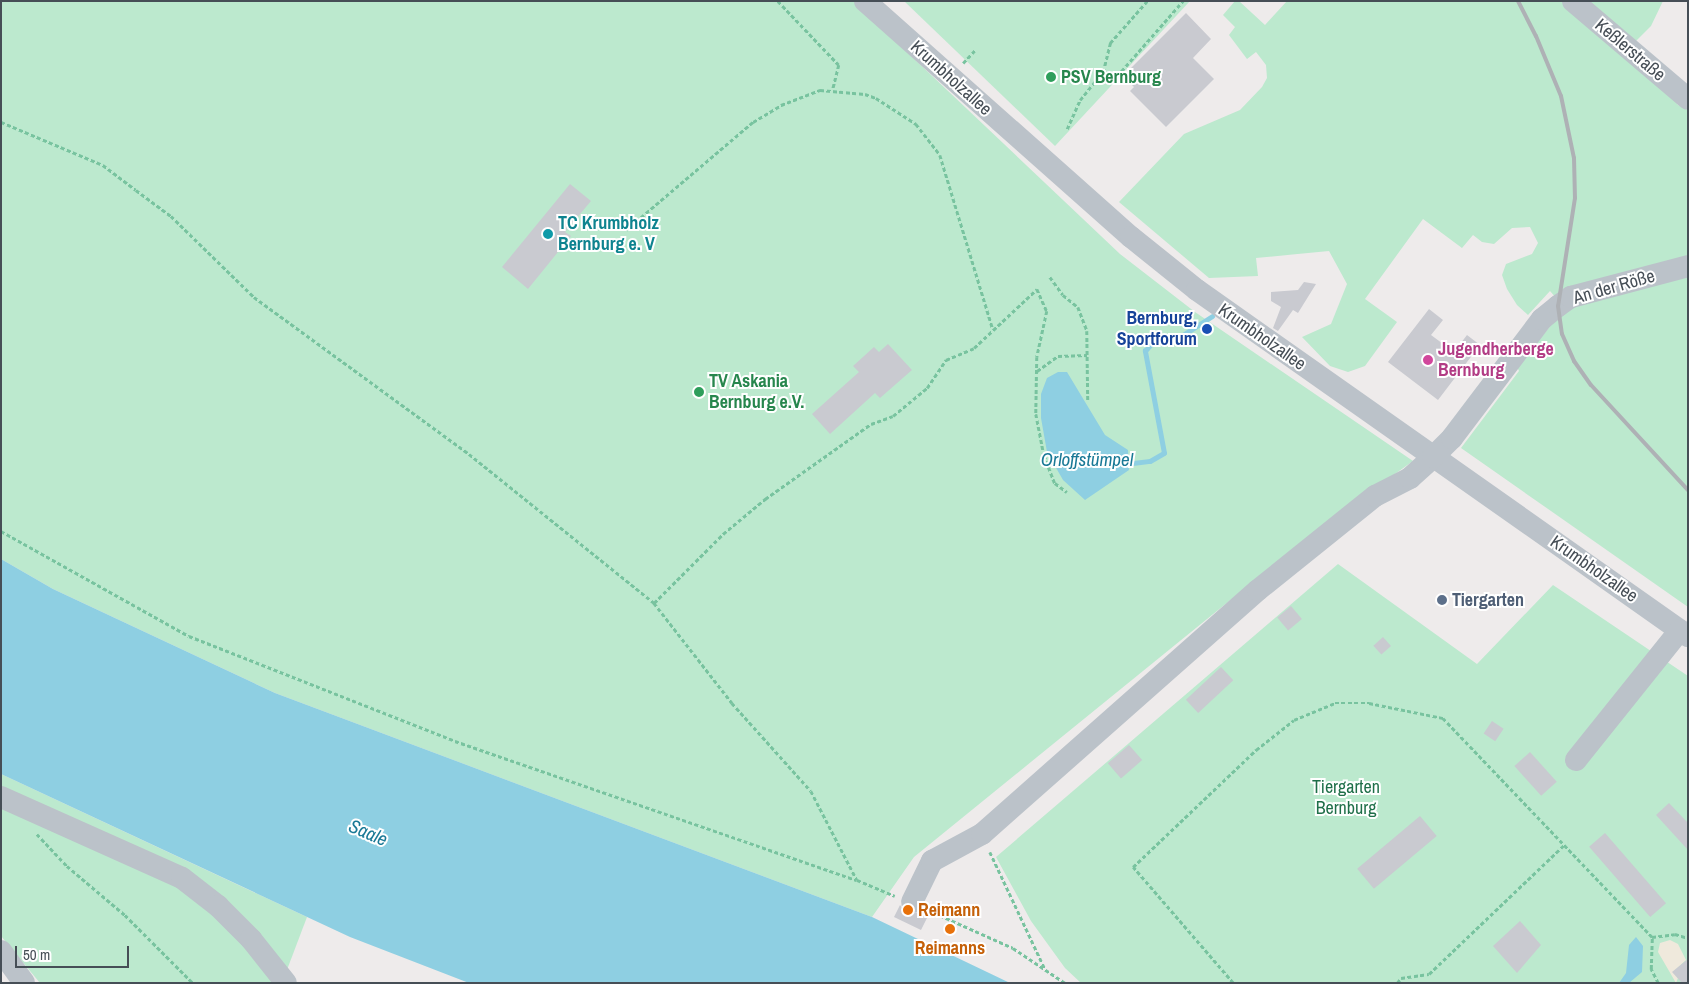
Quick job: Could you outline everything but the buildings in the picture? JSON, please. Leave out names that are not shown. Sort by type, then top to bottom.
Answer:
[{"type":"street","name":"Krumbholzallee","points":[[865,1],[1162,264],[1684,633]]},
{"type":"street","name":"Keßlerstraße","points":[[1573,1],[1688,98]]},
{"type":"street","name":"An der Röße","points":[[912,902],[932,861],[982,834],[1258,590],[1375,496],[1410,478],[1433,457],[1452,438],[1542,319],[1571,297],[1688,266]]},
{"type":"street","points":[[1576,760],[1684,633]]},
{"type":"street","points":[[1,797],[182,878],[218,906],[251,939],[286,983]]},
{"type":"street","points":[[1,952],[24,983]]},
{"type":"path","points":[[778,1],[839,65],[833,89]]},
{"type":"path","points":[[1067,130],[1080,100],[1103,72],[1110,43],[1147,1]]},
{"type":"path","points":[[1103,72],[1117,76],[1183,1]]},
{"type":"path","points":[[962,64],[976,49]]},
{"type":"path","points":[[626,230],[753,122],[806,93],[833,89],[876,98],[916,124],[928,137],[940,155],[953,191],[993,329]]},
{"type":"path","points":[[1,122],[104,165],[171,216],[254,297],[469,454],[654,603],[732,703],[811,791],[857,880]]},
{"type":"path","points":[[1050,277],[1063,295],[1078,307],[1087,331],[1088,400]]},
{"type":"path","points":[[654,603],[723,534],[765,499],[871,424],[893,416],[927,388],[946,360],[963,355],[1037,289],[1047,311],[1037,371],[1036,414],[1044,454],[1055,482],[1067,492]]},
{"type":"path","points":[[1037,371],[1058,356],[1087,355]]},
{"type":"path","points":[[1,531],[189,636],[455,741],[857,880],[912,902],[1013,948],[1065,983]]},
{"type":"path","points":[[1233,983],[1133,867],[1256,750],[1294,720],[1335,703],[1368,703],[1443,718],[1652,937],[1652,969],[1658,983]]},
{"type":"path","points":[[36,833],[66,866],[125,915],[193,983]]},
{"type":"path","points":[[982,834],[1046,970]]},
{"type":"path","points":[[1397,983],[1401,978],[1429,974],[1564,844]]},
{"type":"path","points":[[1652,937],[1675,934],[1688,938]]},
{"type":"path","points":[[1300,983],[1318,983]]},
{"type":"green space","points":[[1,1],[853,1],[1120,254],[1195,312],[1413,461],[1314,532],[914,857],[872,917],[275,693],[53,589],[1,559]]},
{"type":"green space","name":"PSV Bernburg","points":[[904,1],[1190,1],[1055,146]]},
{"type":"green space","points":[[1235,1],[1239,1],[1265,25],[1287,1],[1663,1],[1651,26],[1634,43],[1678,105],[1688,110],[1688,607],[1461,448],[1519,371],[1517,367],[1565,308],[1550,291],[1528,315],[1517,305],[1507,289],[1502,275],[1506,264],[1532,254],[1538,243],[1530,227],[1512,228],[1494,244],[1482,242],[1473,235],[1462,248],[1423,219],[1365,299],[1397,322],[1365,366],[1348,372],[1330,366],[1302,337],[1331,324],[1347,284],[1329,251],[1256,258],[1258,276],[1209,278],[1119,202],[1184,134],[1240,110],[1262,87],[1267,78],[1266,65],[1256,52],[1247,59],[1229,35],[1235,27],[1223,15]]},
{"type":"green space","name":"Tiergarten Bernburg","points":[[1338,564],[1477,664],[1553,585],[1688,676],[1688,983],[1081,983],[1065,968],[1031,921],[996,857]]},
{"type":"green space","points":[[1,774],[307,917],[282,983],[40,983],[1,936]]},
{"type":"sand","points":[[1670,940],[1678,944],[1686,960],[1673,972],[1678,978],[1676,983],[1658,952],[1660,943]]},
{"type":"water","name":"Orloffstümpel","points":[[1058,372],[1067,372],[1105,435],[1128,450],[1129,470],[1085,500],[1063,480],[1047,452],[1041,418],[1041,394],[1047,378]]},
{"type":"water","name":"Saale","points":[[1,559],[53,589],[275,693],[872,917],[1010,983],[469,983],[350,937],[1,774]]},
{"type":"water","points":[[1636,937],[1643,946],[1642,972],[1629,983],[1619,983],[1626,973],[1629,945]]},
{"type":"waterway","points":[[1125,464],[1150,461],[1164,453],[1145,351],[1153,342],[1180,337],[1212,316]]},
{"type":"railway","points":[[1518,1],[1536,36],[1561,96],[1574,158],[1575,198],[1558,306],[1562,334],[1574,361],[1591,385],[1688,490]]},
{"type":"place","name":"PSV Bernburg","points":[[1051,77]]},
{"type":"place","name":"TC Krumbholz Bernburg e. V","points":[[548,234]]},
{"type":"place","name":"Bernburg, Sportforum","points":[[1207,329]]},
{"type":"place","name":"Jugendherberge Bernburg","points":[[1428,360]]},
{"type":"place","name":"TV Askania Bernburg e.V.","points":[[699,392]]},
{"type":"place","name":"Tiergarten","points":[[1442,600]]},
{"type":"place","name":"Reimann","points":[[908,910]]},
{"type":"place","name":"Reimanns","points":[[950,929]]}]
